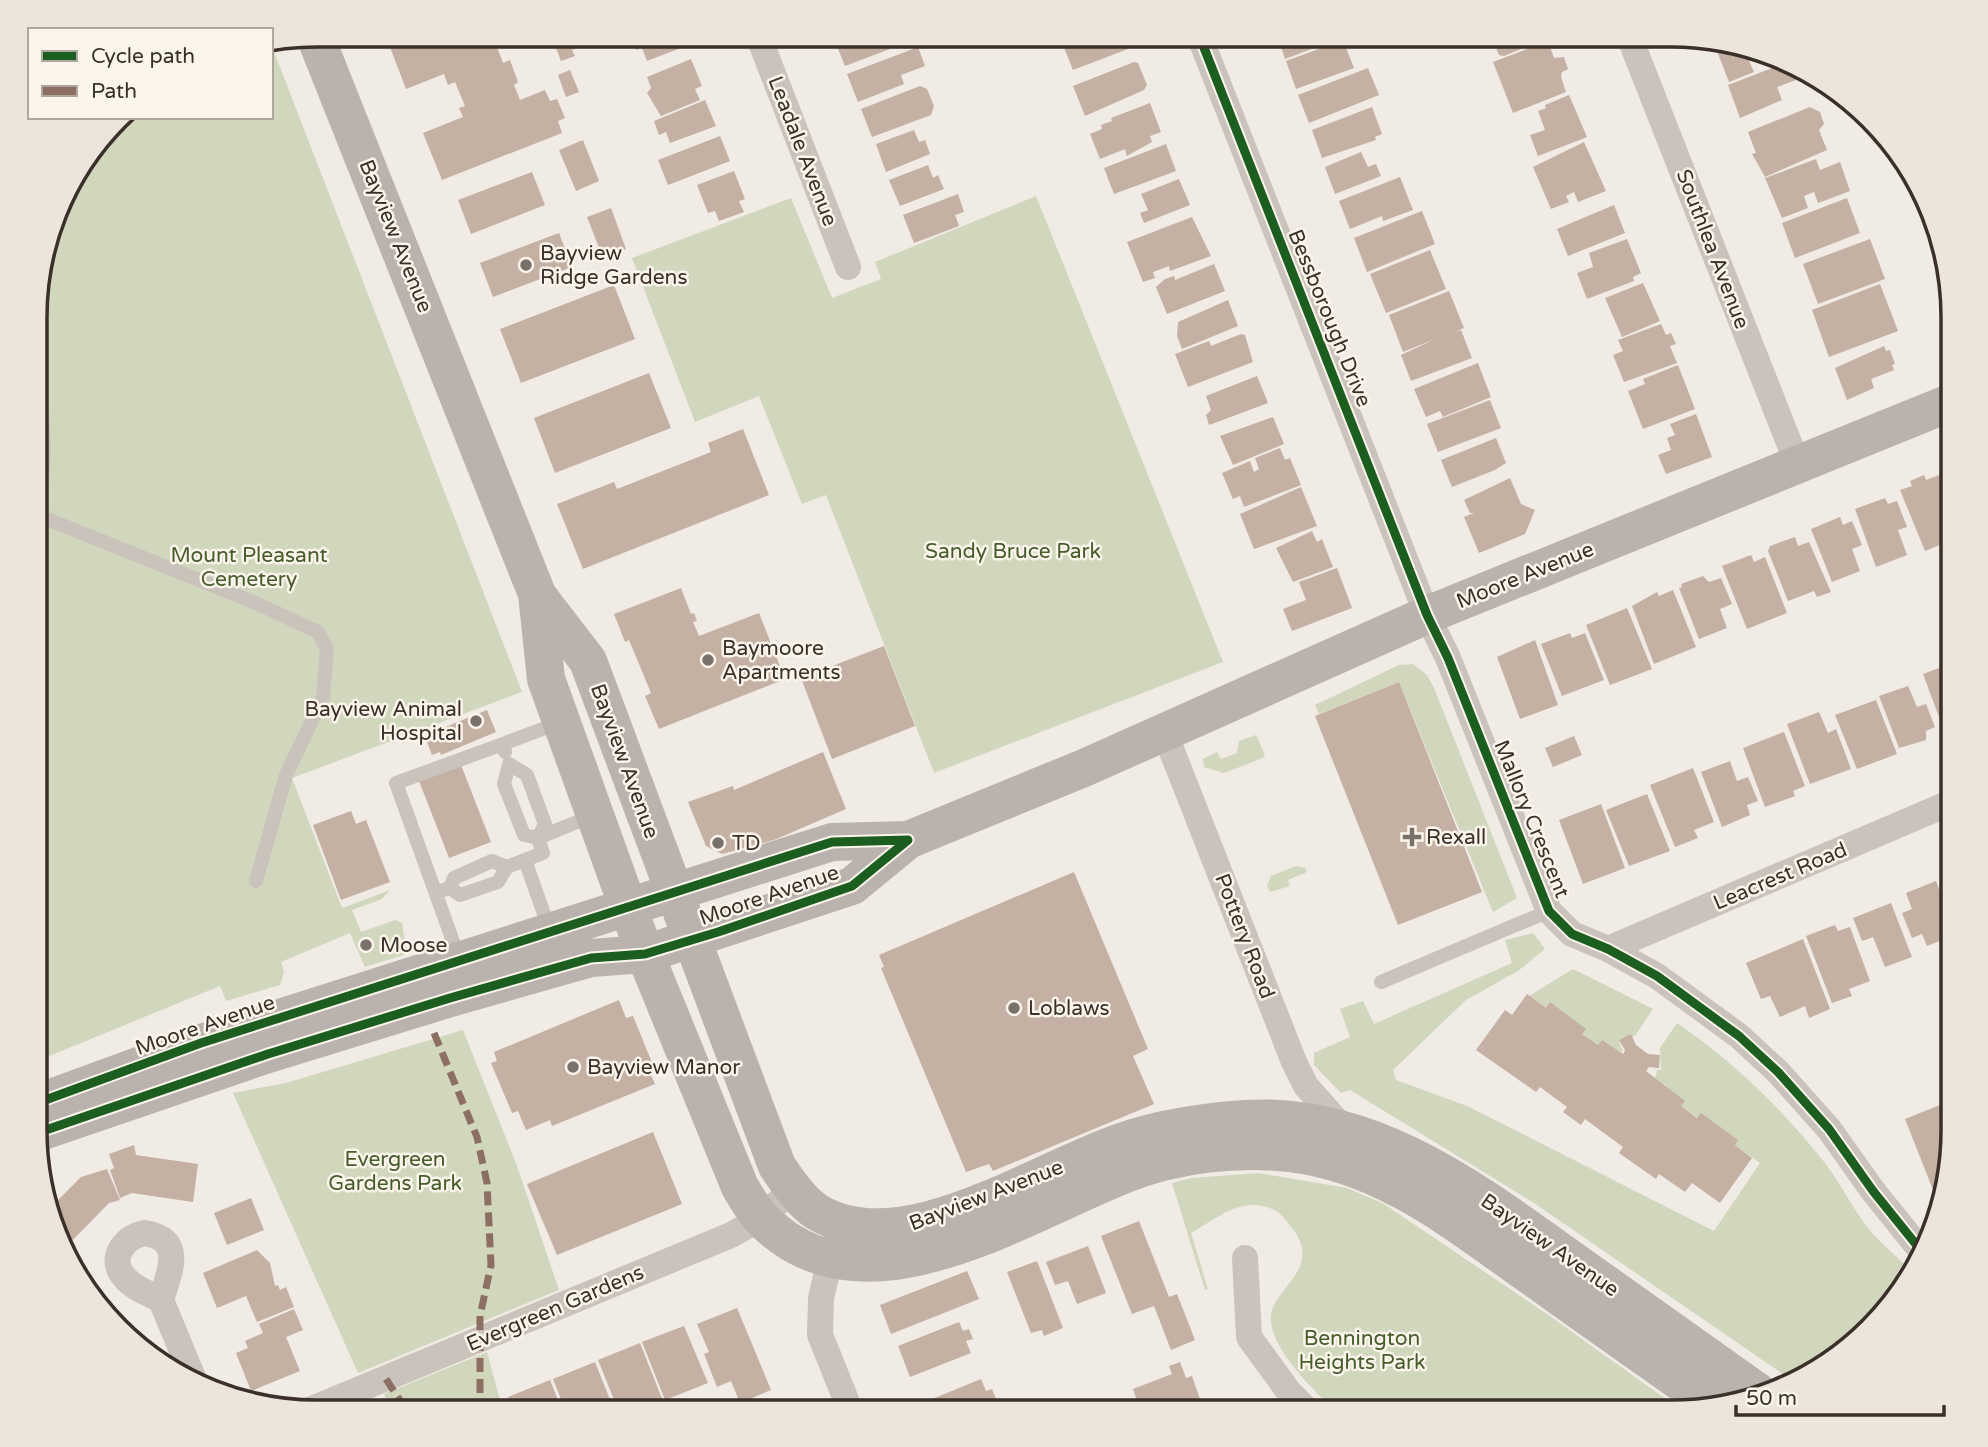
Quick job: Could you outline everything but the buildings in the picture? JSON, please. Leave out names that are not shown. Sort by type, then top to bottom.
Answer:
[{"type":"main road","name":"Bayview Avenue","points":[[318,47],[537,594],[547,679],[645,954],[740,1187],[761,1218],[790,1243],[834,1241],[878,1230],[904,1227],[953,1212],[1124,1141],[1182,1127],[1246,1119],[1294,1122],[1345,1130],[1397,1148],[1478,1194],[1751,1387]]},
{"type":"main road","name":"Moore Avenue","points":[[47,1099],[201,1042],[416,992],[591,958],[645,954],[852,886],[908,840],[1427,615],[1941,405]]},
{"type":"main road","name":"Bayview Avenue","points":[[537,594],[588,661],[777,1166],[793,1189],[814,1210],[834,1241],[893,1263],[918,1259],[1130,1172],[1183,1158],[1244,1151],[1290,1153],[1365,1172],[1415,1195],[1702,1397]]},
{"type":"main road","name":"Moore Avenue","points":[[47,1130],[268,1054],[416,992],[460,961],[832,842],[908,840]]},
{"type":"street","name":"Leadale Avenue","points":[[763,47],[849,267]]},
{"type":"street","name":"Bessborough Drive","points":[[1204,47],[1427,615]]},
{"type":"street","name":"Southlea Avenue","points":[[1633,47],[1797,463]]},
{"type":"street","name":"Mallory Crescent","points":[[1427,615],[1448,658],[1549,911],[1572,934],[1608,949],[1695,1001],[1779,1072],[1829,1129],[1873,1191],[1916,1243]]},
{"type":"street","name":"Pottery Road","points":[[1164,731],[1294,1062],[1306,1086],[1345,1130]]},
{"type":"street","name":"Leacrest Road","points":[[1608,949],[1941,807]]},
{"type":"street","name":"Evergreen Gardens","points":[[334,1400],[731,1235],[761,1218],[793,1189]]},
{"type":"street","points":[[834,1241],[821,1298],[820,1335],[846,1400]]},
{"type":"street","points":[[1245,1258],[1249,1337],[1297,1400]]},
{"type":"street","points":[[161,1300],[189,1367]]},
{"type":"lane","points":[[47,517],[318,632],[327,649],[323,697],[286,775],[256,881]]},
{"type":"lane","points":[[460,961],[444,890],[396,783],[562,721]]},
{"type":"lane","points":[[503,744],[509,764],[504,784],[524,835],[538,838],[595,814]]},
{"type":"lane","points":[[444,890],[460,895],[498,882],[507,867],[543,853],[538,838],[545,824],[527,775],[509,764]]},
{"type":"lane","points":[[524,860],[551,933]]},
{"type":"lane","points":[[444,890],[454,878],[492,861],[507,867]]},
{"type":"lane","points":[[1381,982],[1549,911]]},
{"type":"green space","name":"Mount Pleasant Cemetery","points":[[274,51],[522,692],[292,778],[342,908],[390,890],[382,899],[352,910],[361,932],[395,920],[402,923],[407,954],[365,967],[350,933],[281,962],[284,972],[280,985],[226,1001],[220,986],[47,1057],[48,300],[52,265],[68,214],[83,182],[114,139],[134,119],[273,119]]},
{"type":"green space","name":"Sandy Bruce Park","points":[[1036,196],[1223,662],[934,773],[826,495],[802,504],[759,396],[695,422],[632,258],[791,198],[832,298],[881,279],[875,262]]},
{"type":"green space","points":[[1413,664],[1427,675],[1434,688],[1517,898],[1493,912],[1399,682],[1319,714],[1315,705],[1399,665]]},
{"type":"green space","points":[[1256,735],[1265,755],[1263,758],[1224,773],[1204,767],[1203,759],[1217,752],[1221,759],[1237,753],[1239,741]]},
{"type":"green space","points":[[1296,866],[1305,868],[1307,872],[1288,880],[1290,886],[1270,892],[1267,886],[1271,876]]},
{"type":"green space","points":[[1533,933],[1545,949],[1518,971],[1466,1000],[1393,1070],[1396,1080],[1467,1106],[1714,1231],[1760,1163],[1662,1092],[1667,1086],[1655,1079],[1657,1070],[1661,1070],[1660,1048],[1677,1023],[1738,1070],[1792,1124],[1825,1163],[1873,1234],[1905,1265],[1874,1308],[1849,1333],[1806,1364],[1784,1375],[1531,1201],[1350,1090],[1341,1093],[1314,1065],[1314,1053],[1350,1037],[1340,1009],[1363,1001],[1374,1024],[1512,963],[1505,940]]},
{"type":"green space","points":[[1573,969],[1653,1009],[1635,1036],[1619,1042],[1623,1050],[1616,1058],[1529,996]]},
{"type":"green space","name":"Evergreen Gardens Park","points":[[463,1030],[517,1166],[559,1290],[358,1373],[233,1093],[286,1083]]},
{"type":"green space","name":"Bennington Heights Park","points":[[1258,1173],[1347,1188],[1384,1204],[1547,1314],[1667,1400],[1324,1400],[1288,1359],[1274,1335],[1271,1323],[1277,1300],[1299,1268],[1302,1257],[1301,1243],[1280,1214],[1266,1207],[1243,1206],[1222,1214],[1191,1233],[1208,1289],[1205,1290],[1172,1183],[1192,1178]]},
{"type":"green space","points":[[487,1352],[500,1400],[386,1400],[384,1394]]},
{"type":"marked path","points":[[434,1033],[477,1137],[487,1183],[491,1265],[480,1316],[480,1400]]},
{"type":"marked path","points":[[386,1379],[400,1400]]},
{"type":"cycle path","points":[[1204,47],[1427,615],[1448,658],[1549,911],[1572,934],[1608,949],[1657,976],[1739,1036],[1778,1072],[1829,1129],[1873,1191],[1915,1244]]},
{"type":"cycle path","points":[[47,1099],[201,1043],[832,842],[908,840]]},
{"type":"cycle path","points":[[47,1130],[268,1054],[450,998],[591,958],[645,954],[718,932],[852,886],[908,840]]},
{"type":"place","name":"Bayview Ridge Gardens","points":[[526,265]]},
{"type":"place","name":"Baymoore Apartments","points":[[708,660]]},
{"type":"place","name":"Bayview Animal Hospital","points":[[476,721]]},
{"type":"place","name":"Rexall","points":[[1412,837]]},
{"type":"place","name":"TD","points":[[718,843]]},
{"type":"place","name":"Moose","points":[[366,945]]},
{"type":"place","name":"Loblaws","points":[[1014,1008]]},
{"type":"place","name":"Bayview Manor","points":[[573,1067]]}]
